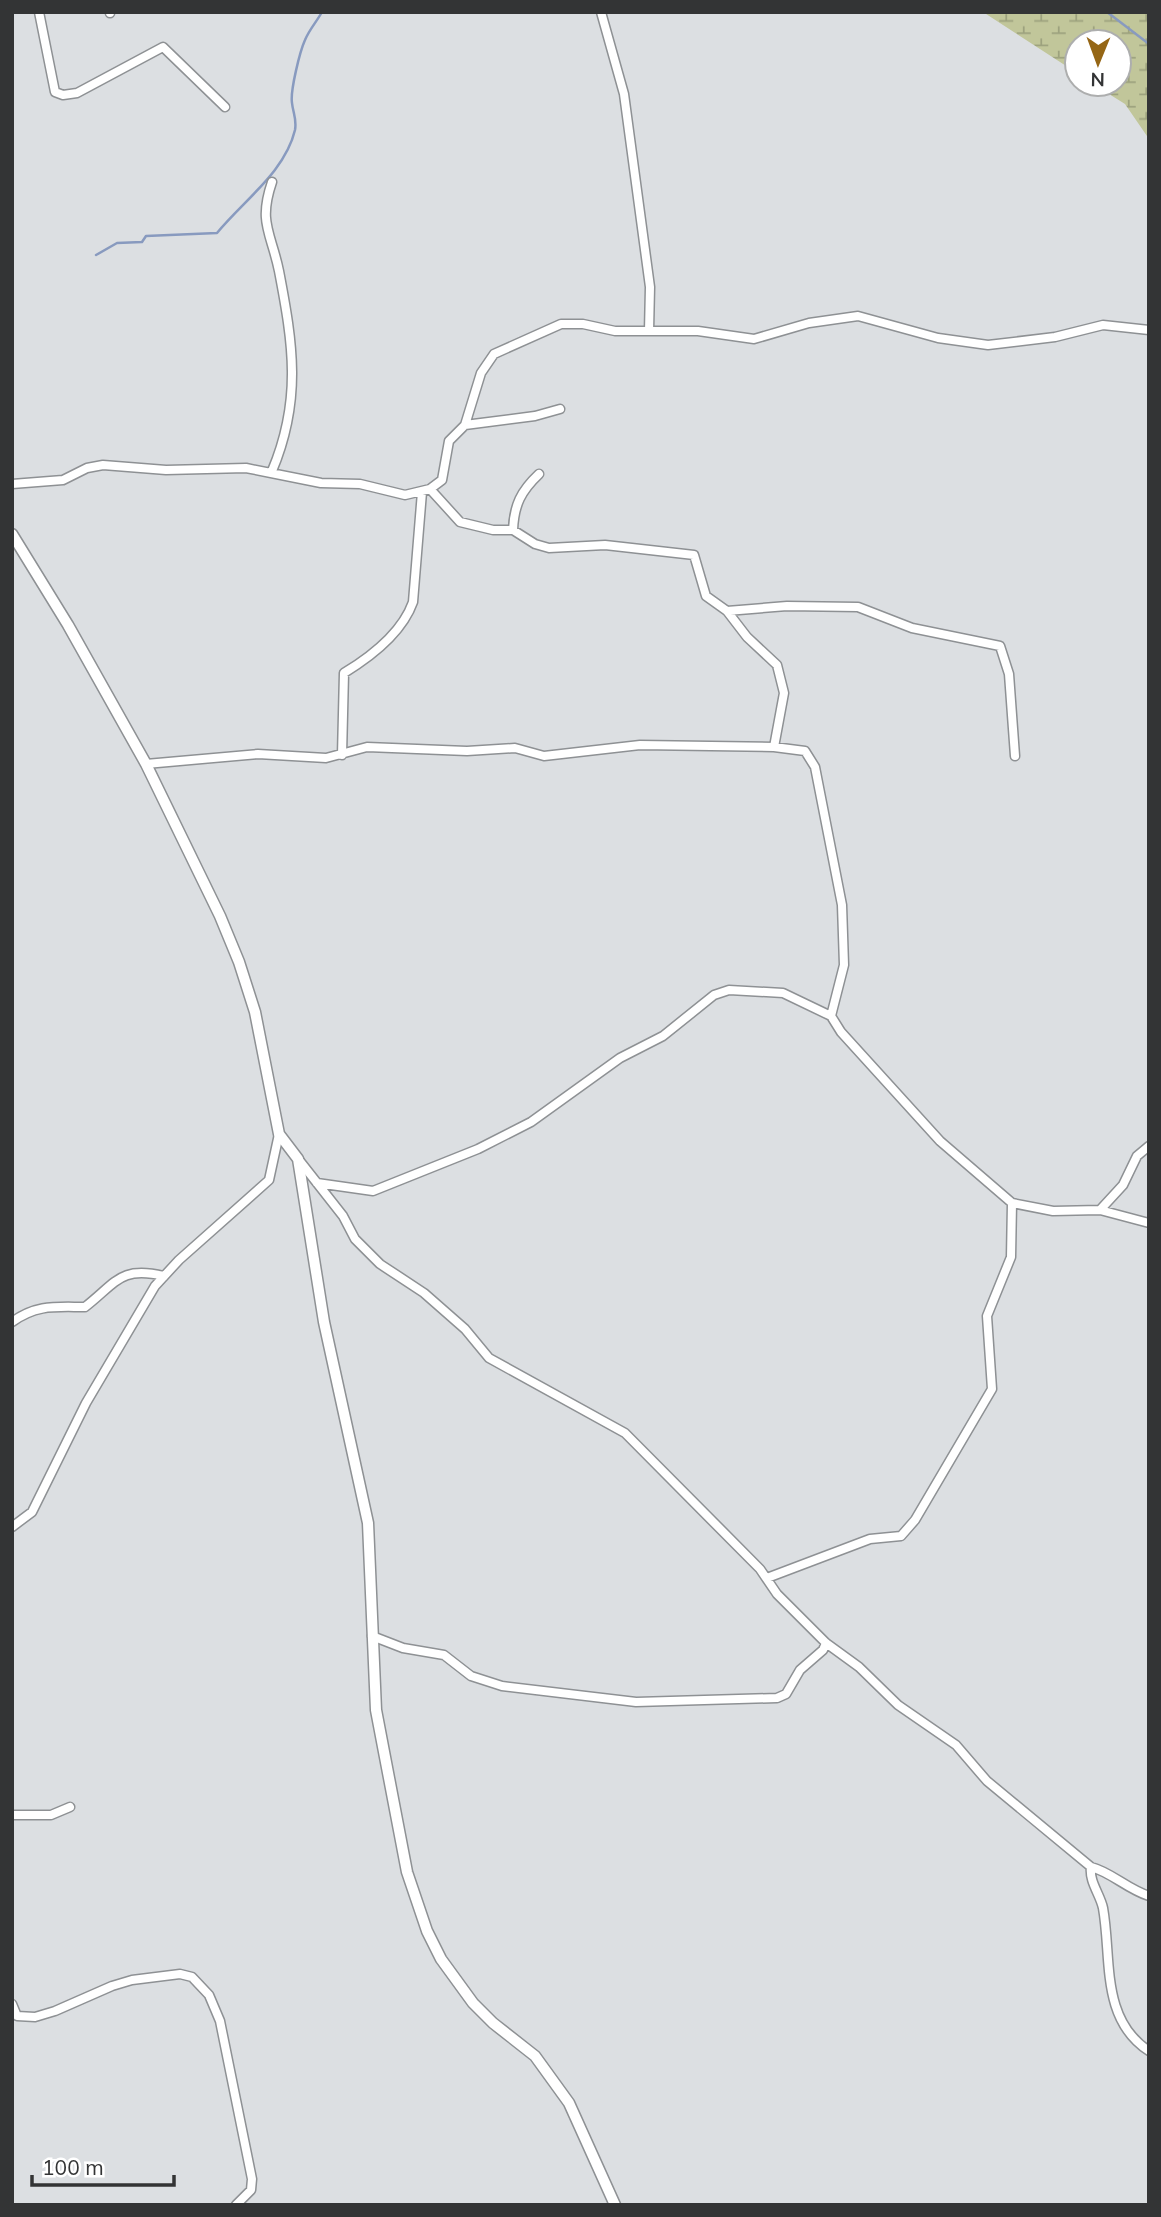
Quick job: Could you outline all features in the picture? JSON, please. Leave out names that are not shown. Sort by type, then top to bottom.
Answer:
[{"type":"street","points":[[38,12],[55,92],[63,95],[77,93],[163,47],[225,107]]},
{"type":"street","points":[[601,12],[624,94],[650,287],[649,331]]},
{"type":"street","points":[[272,182],[265,202],[264,221],[279,274],[291,348],[294,391],[285,442],[272,471]]},
{"type":"street","points":[[12,484],[63,480],[87,468],[103,466],[166,470],[246,468],[272,471],[321,484],[360,484],[405,495],[426,491],[442,480],[449,441],[465,425],[487,362],[508,347],[561,324],[649,331],[698,331],[754,339],[809,323],[858,316],[967,344],[1055,337],[1103,326],[1149,330]]},
{"type":"street","points":[[465,425],[535,416],[560,409]]},
{"type":"street","points":[[513,530],[517,501],[523,488],[539,474]]},
{"type":"street","points":[[426,491],[460,522],[494,530],[513,530],[536,544],[549,548],[585,544],[694,555],[706,596],[727,611],[747,637],[774,661],[781,676],[784,693],[774,747]]},
{"type":"street","points":[[342,755],[344,673],[395,634],[407,617],[413,602],[426,491]]},
{"type":"street","points":[[12,534],[68,625],[115,715],[146,764],[239,962],[255,1012],[279,1134],[269,1180],[164,1276],[144,1303],[86,1403],[32,1512],[12,1527]]},
{"type":"street","points":[[727,611],[787,606],[858,607],[912,628],[1000,646],[1009,674],[1015,756]]},
{"type":"street","points":[[146,764],[258,754],[326,758],[367,747],[467,751],[515,748],[544,756],[640,745],[774,747],[806,751],[812,758],[825,810],[842,905],[844,965],[831,1016]]},
{"type":"street","points":[[317,1183],[373,1191],[485,1145],[531,1122],[620,1058],[663,1036],[714,995],[729,990],[783,993],[831,1016],[841,1032],[940,1141],[1012,1203],[1053,1211],[1100,1210],[1149,1223]]},
{"type":"street","points":[[279,1134],[342,1216],[355,1239],[380,1264],[424,1293],[465,1329],[489,1358],[625,1433],[767,1578],[789,1608],[826,1643],[859,1667],[898,1705],[956,1745],[987,1781],[1091,1867],[1101,1870],[1124,1887],[1149,1896]]},
{"type":"street","points":[[1100,1210],[1123,1185],[1137,1156],[1149,1146]]},
{"type":"street","points":[[298,1159],[324,1322],[368,1523],[376,1710],[407,1872],[427,1931],[441,1959],[473,2003],[493,2023],[535,2056],[569,2103],[615,2205]]},
{"type":"street","points":[[767,1578],[870,1539],[901,1536],[915,1520],[992,1389],[987,1316],[1011,1257],[1012,1203]]},
{"type":"street","points":[[12,1322],[25,1312],[48,1305],[85,1307],[127,1273],[145,1272],[164,1276]]},
{"type":"street","points":[[372,1636],[403,1648],[444,1656],[486,1683],[663,1703],[777,1698],[786,1694],[800,1670],[823,1650],[826,1643]]},
{"type":"street","points":[[12,1815],[51,1815],[69,1807]]},
{"type":"street","points":[[1091,1867],[1092,1880],[1103,1910],[1114,2002],[1126,2032],[1149,2051]]},
{"type":"street","points":[[12,2004],[17,2016],[35,2017],[112,1986],[153,1976],[180,1974],[192,1977],[201,1984],[220,2021],[252,2179],[251,2190],[236,2205]]},
{"type":"green space","points":[[983,12],[1149,12],[1149,139],[1125,104],[1115,98],[1133,98],[1133,28],[1063,28],[1063,64]]},
{"type":"waterway","points":[[96,255],[117,243],[142,242],[146,236],[217,233],[262,185],[273,173],[290,145],[295,130],[292,97],[298,62],[307,36],[322,12]]},
{"type":"waterway","points":[[1107,12],[1149,44]]}]
